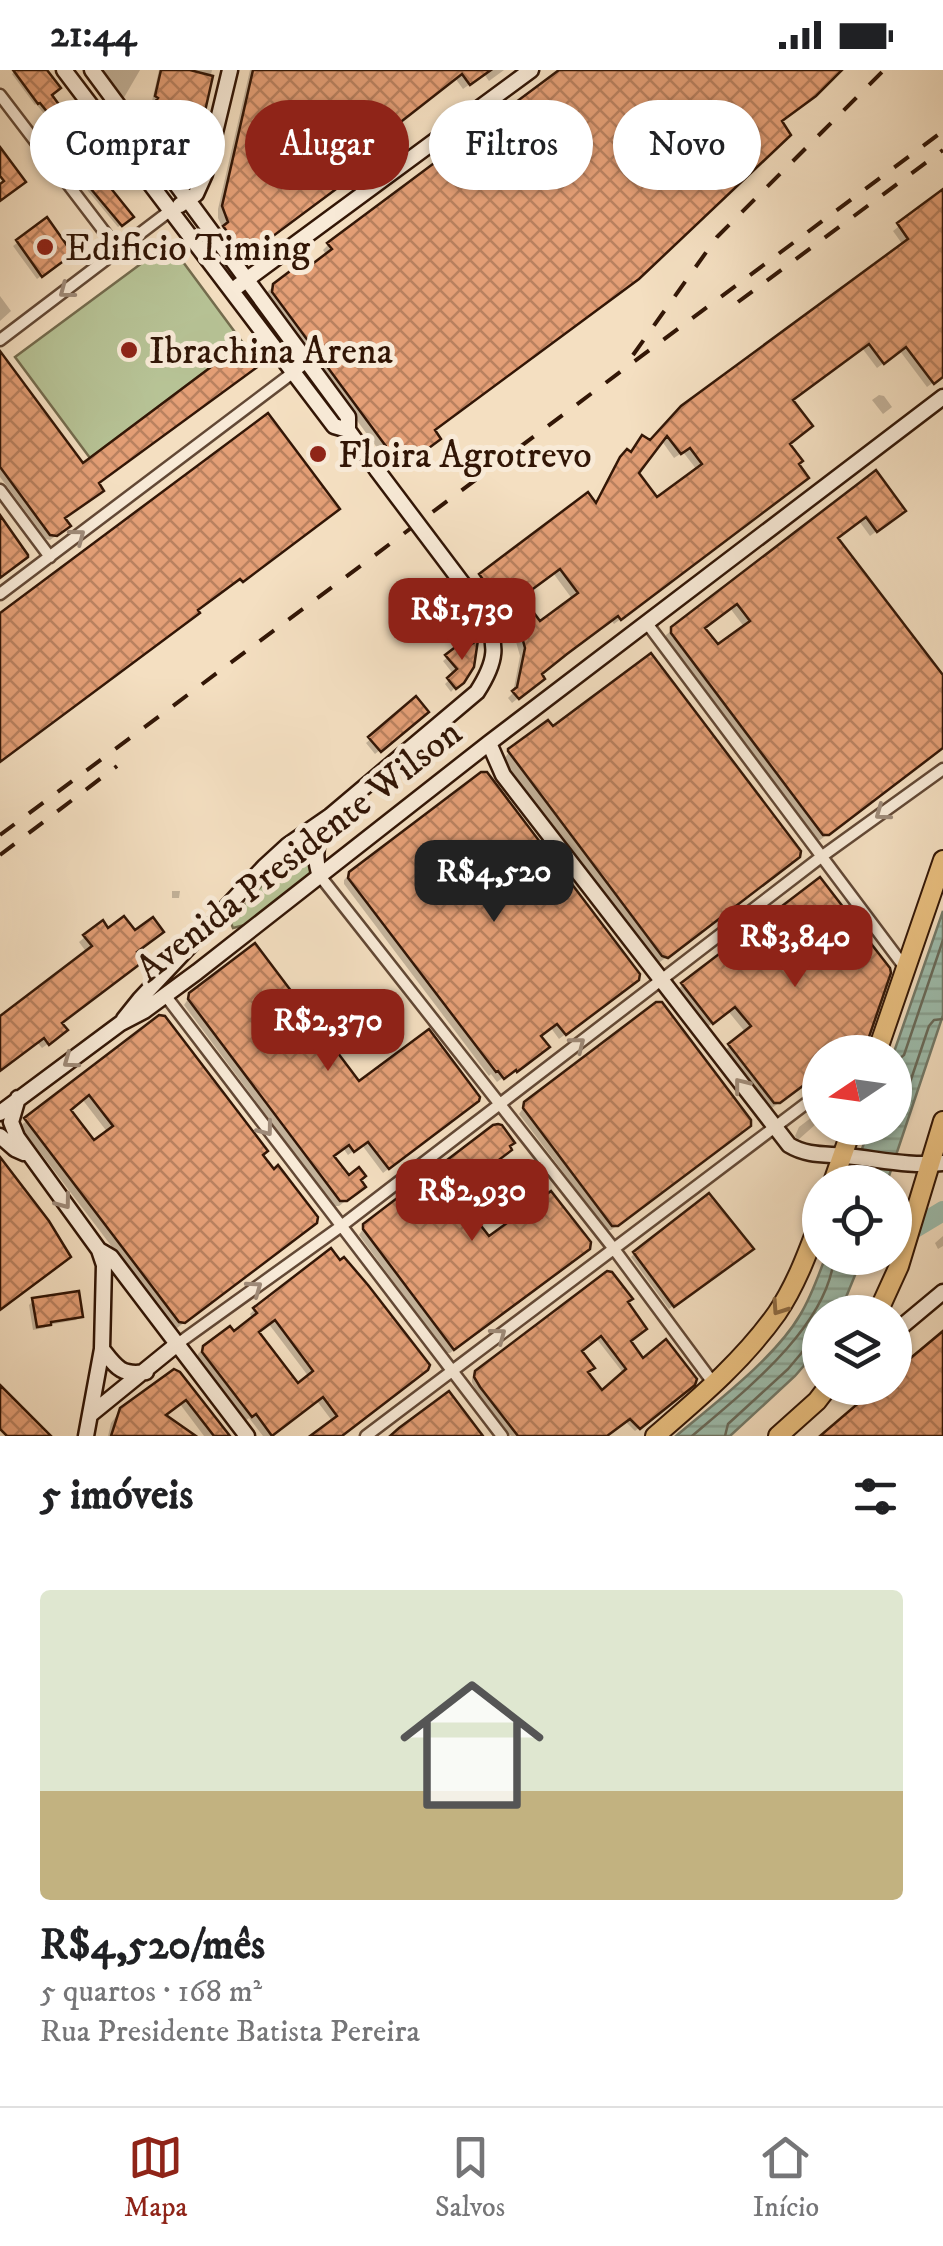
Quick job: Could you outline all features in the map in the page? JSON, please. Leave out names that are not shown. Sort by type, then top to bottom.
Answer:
[{"type":"highway","points":[[882,1035],[943,860]]},
{"type":"highway","points":[[886,1295],[900,1266],[920,1200],[923,1164],[943,1121]]},
{"type":"highway","points":[[842,1165],[848,1145]]},
{"type":"highway","points":[[655,1436],[714,1385],[777,1312],[802,1264]]},
{"type":"highway","points":[[778,1436],[812,1405]]},
{"type":"main road","points":[[64,70],[292,373],[334,426],[348,430],[348,417],[92,70]]},
{"type":"main road","points":[[171,210],[196,194],[205,174],[230,70]]},
{"type":"main road","points":[[231,291],[531,70]]},
{"type":"main road","name":"Avenida Presidente Wilson","points":[[121,1023],[165,996],[488,743],[943,398]]},
{"type":"main road","name":"Avenida Presidente Wilson","points":[[0,1113],[121,1023],[264,867],[463,706],[489,674],[495,656],[484,612],[348,430]]},
{"type":"main road","points":[[488,743],[503,774],[790,1146],[799,1152],[923,1164]]},
{"type":"main road","points":[[474,754],[503,774]]},
{"type":"main road","points":[[320,876],[316,855],[319,834],[330,816]]},
{"type":"main road","points":[[288,845],[316,855]]},
{"type":"main road","points":[[18,1098],[11,1122],[17,1137],[99,1250],[104,1265],[102,1349],[86,1436]]},
{"type":"main road","points":[[0,1136],[29,1155]]},
{"type":"main road","points":[[99,1250],[111,1257],[247,1436]]},
{"type":"main road","points":[[912,1318],[943,1292]]},
{"type":"main road","points":[[90,1415],[176,1345]]},
{"type":"main road","points":[[102,1349],[120,1370],[146,1372]]},
{"type":"street","points":[[0,95],[118,251]]},
{"type":"street","points":[[0,340],[171,210]]},
{"type":"street","points":[[0,594],[307,362]]},
{"type":"street","points":[[0,490],[50,557]]},
{"type":"street","points":[[646,622],[906,969]]},
{"type":"street","points":[[176,1345],[340,1227],[821,856],[943,768]]},
{"type":"street","points":[[320,876],[614,1249],[714,1385]]},
{"type":"street","points":[[165,996],[502,1436]]},
{"type":"street","points":[[366,1436],[802,1107]]},
{"type":"green space","name":"Ibrachina Arena","points":[[169,243],[243,343],[90,458],[15,357]]},
{"type":"green space","points":[[288,856],[312,860],[313,874],[249,924],[233,928],[230,921]]},
{"type":"water","points":[[943,911],[943,1015],[912,1107],[912,1035],[900,1035]]},
{"type":"water","points":[[863,1145],[899,1145],[893,1165],[857,1165]]},
{"type":"water","points":[[819,1275],[855,1275],[847,1295],[810,1295]]},
{"type":"water","points":[[802,1311],[802,1368],[795,1376],[730,1436],[676,1436],[743,1379],[789,1331]]},
{"type":"building","points":[[13,70],[47,70],[61,88],[52,95],[56,100],[35,100]]},
{"type":"building","points":[[161,70],[190,70],[213,76],[208,100],[156,100]]},
{"type":"building","points":[[253,70],[491,70],[470,85],[462,74],[409,115],[409,100],[246,100]]},
{"type":"building","points":[[559,70],[842,70],[782,121],[791,135],[761,163],[761,100],[613,100],[613,190],[733,190],[639,279],[435,430],[441,439],[402,468],[272,292],[273,284],[306,259],[311,265],[332,249],[327,243],[398,190],[409,190],[409,182],[429,167],[429,190],[593,190],[593,100],[519,100]]},
{"type":"building","points":[[245,105],[245,190],[335,190],[245,257],[223,226],[228,222],[222,206]]},
{"type":"building","points":[[0,147],[26,182],[0,201],[0,184],[4,181],[0,176]]},
{"type":"building","points":[[943,189],[943,377],[934,384],[906,347],[884,364],[869,344],[793,400],[813,426],[790,444],[803,461],[799,464],[809,478],[621,620],[618,616],[567,654],[542,674],[545,679],[519,699],[512,691],[517,687],[525,648],[520,630],[516,618],[508,614],[479,574],[588,492],[596,503],[620,457],[627,449],[631,452],[642,435],[650,440],[681,406],[908,239],[897,223]],"holes":[[[667,436],[681,454],[690,448],[702,464],[657,497],[639,473]],[[560,569],[578,593],[540,621],[522,597]]]},
{"type":"building","points":[[92,190],[112,190],[134,217],[122,226]]},
{"type":"building","name":"Edificio Timing","points":[[47,217],[73,254],[42,277],[16,240]]},
{"type":"building","points":[[243,343],[260,365],[99,483],[104,491],[65,518],[71,526],[57,536],[50,535],[0,467],[0,351],[83,463]]},
{"type":"building","points":[[268,413],[340,509],[243,582],[240,579],[198,610],[200,613],[0,762],[0,613]]},
{"type":"building","points":[[876,470],[906,511],[877,532],[866,517],[838,538],[943,675],[943,748],[829,835],[823,835],[671,633],[671,627]],"holes":[[[737,604],[750,621],[718,644],[705,628]]]},
{"type":"building","points":[[0,515],[28,557],[0,578]]},
{"type":"building","points":[[478,640],[474,667],[456,689],[447,678],[457,669],[445,655],[458,645],[462,650]]},
{"type":"building","points":[[651,653],[801,851],[800,857],[668,958],[662,956],[508,751],[548,720],[553,726]]},
{"type":"building","points":[[416,696],[429,712],[381,752],[368,737]]},
{"type":"building","points":[[481,772],[487,772],[640,974],[639,980],[566,1035],[557,1024],[541,1036],[550,1047],[504,1079],[348,878],[349,872]]},
{"type":"building","points":[[820,877],[850,916],[842,921],[854,938],[862,932],[891,973],[870,1035],[802,1035],[802,1086],[780,1103],[774,1103],[728,1044],[751,1026],[735,1007],[713,1024],[681,983]]},
{"type":"building","points":[[124,916],[135,930],[153,917],[164,932],[137,952],[144,961],[62,1023],[68,1030],[49,1045],[44,1038],[0,1071],[0,1016],[92,946],[83,935],[103,920],[108,928]]},
{"type":"building","points":[[255,943],[359,1081],[429,1029],[480,1097],[479,1101],[389,1169],[368,1142],[354,1152],[349,1145],[334,1156],[349,1175],[359,1167],[366,1176],[361,1180],[366,1187],[347,1201],[340,1201],[188,999],[189,993]]},
{"type":"building","points":[[656,1002],[662,1002],[751,1120],[751,1126],[618,1226],[612,1226],[523,1108],[524,1102]]},
{"type":"building","points":[[159,1015],[165,1016],[268,1151],[263,1155],[274,1169],[278,1165],[318,1217],[317,1223],[185,1323],[179,1322],[24,1118]],"holes":[[[89,1095],[113,1126],[94,1140],[71,1110]]]},
{"type":"building","points":[[498,1124],[515,1143],[510,1146],[512,1150],[455,1193],[465,1206],[458,1212],[470,1228],[478,1222],[489,1236],[551,1191],[591,1242],[590,1249],[454,1350],[363,1224]]},
{"type":"building","points":[[0,1157],[71,1257],[0,1310]]},
{"type":"building","points":[[709,1193],[754,1249],[674,1307],[633,1252]]},
{"type":"building","points":[[331,1248],[368,1285],[430,1365],[342,1436],[310,1436],[337,1416],[323,1397],[272,1436],[256,1414],[252,1417],[202,1352],[203,1346],[230,1326],[234,1331],[257,1313],[253,1308]],"holes":[[[275,1320],[313,1371],[298,1383],[259,1332]]]},
{"type":"building","points":[[607,1271],[633,1299],[628,1302],[647,1329],[631,1341],[643,1358],[666,1339],[697,1379],[695,1385],[640,1429],[630,1419],[607,1436],[518,1436],[480,1387],[475,1371]],"holes":[[[601,1336],[626,1369],[602,1390],[588,1372],[595,1368],[582,1351]]]},
{"type":"building","points":[[79,1291],[83,1317],[37,1327],[32,1298]]},
{"type":"building","points":[[943,1331],[943,1436],[820,1436],[856,1405],[912,1405],[912,1357]]},
{"type":"building","points":[[174,1369],[230,1436],[214,1436],[186,1400],[166,1415],[196,1436],[111,1436],[120,1408]]},
{"type":"building","points":[[0,1385],[51,1436],[7,1436],[0,1429]]},
{"type":"building","points":[[449,1391],[483,1436],[390,1436],[399,1428]]},
{"type":"waterway","points":[[912,1230],[943,1211]]},
{"type":"railway","points":[[633,355],[717,237],[884,70]]},
{"type":"railway","points":[[0,835],[943,131]]},
{"type":"railway","points":[[738,302],[943,150]]},
{"type":"railway","points":[[0,855],[117,766]]},
{"type":"place","name":"Edificio Timing","points":[[45,247]]},
{"type":"place","name":"Ibrachina Arena","points":[[129,350]]},
{"type":"place","name":"Floira Agrotrevo","points":[[318,454]]}]
